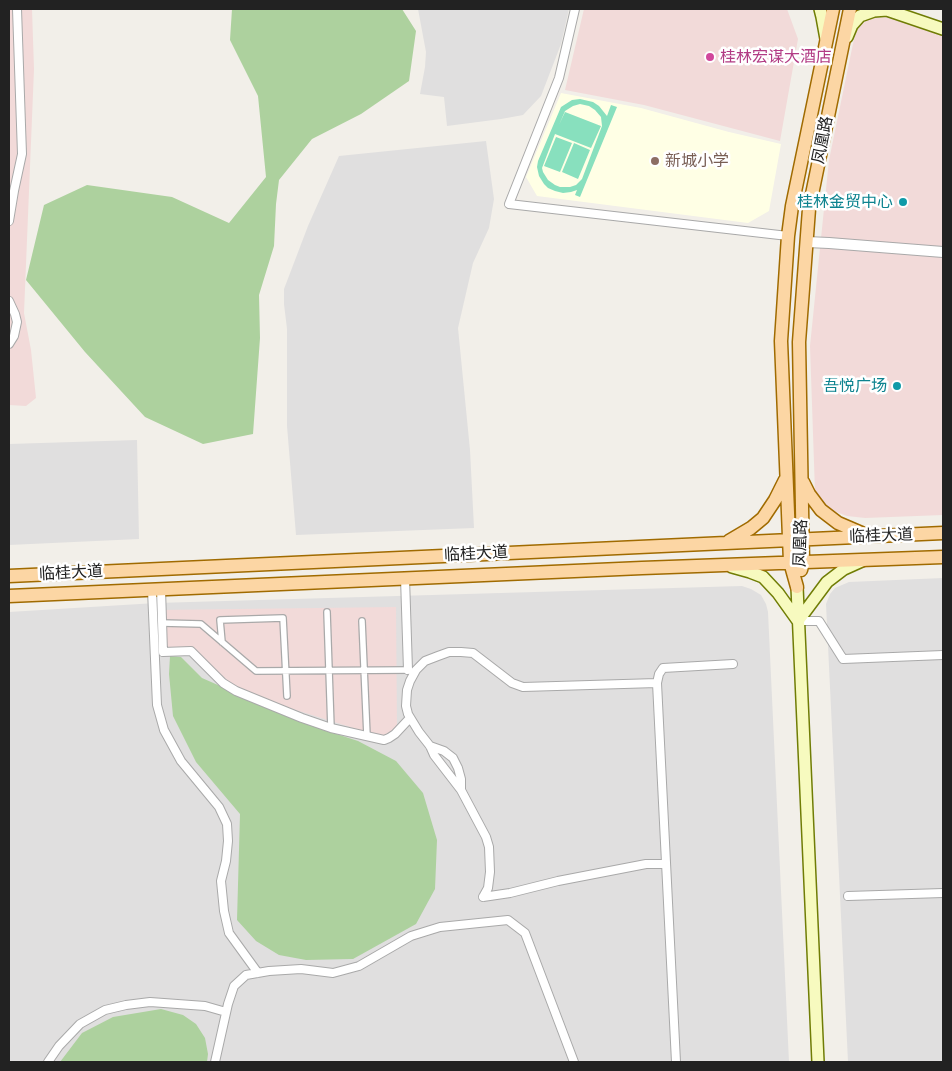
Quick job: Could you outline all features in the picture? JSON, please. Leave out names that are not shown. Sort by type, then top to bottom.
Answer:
[{"type":"main road","points":[[820,9],[826,42]]},
{"type":"main road","name":"凤凰路","points":[[797,587],[790,562],[781,341],[788,236],[792,206],[833,9]]},
{"type":"main road","name":"凤凰路","points":[[797,587],[803,562],[799,342],[809,208],[850,9]]},
{"type":"main road","points":[[842,45],[852,25],[860,16],[874,10],[886,9],[943,29]]},
{"type":"main road","points":[[726,542],[751,528],[763,518],[787,478]]},
{"type":"main road","points":[[801,480],[821,510],[838,523],[868,536]]},
{"type":"main road","name":"临桂大道","points":[[9,576],[943,533]]},
{"type":"main road","name":"临桂大道","points":[[9,596],[943,557]]},
{"type":"main road","points":[[798,621],[827,582],[844,569],[866,559]]},
{"type":"main road","points":[[723,565],[763,577],[778,592],[798,621]]},
{"type":"main road","points":[[797,587],[818,1062]]},
{"type":"street","points":[[9,221],[22,154],[18,9]]},
{"type":"street","points":[[575,9],[559,78],[510,204],[788,236]]},
{"type":"street","points":[[808,239],[943,246]]},
{"type":"street","points":[[808,239],[829,243],[943,252]]},
{"type":"street","points":[[9,301],[17,322],[14,336],[9,344]]},
{"type":"street","points":[[405,578],[412,670],[407,690],[406,706],[410,718],[430,746],[434,755],[462,790],[486,837],[489,847],[490,872],[488,888],[483,897],[646,864],[666,864]]},
{"type":"street","points":[[156,590],[162,623],[163,652],[191,651],[219,680],[236,691],[331,728],[384,740],[396,734],[410,718]]},
{"type":"street","points":[[156,590],[157,706],[164,730],[181,761],[220,807],[226,824],[228,841],[221,881],[224,911],[229,933],[258,973]]},
{"type":"street","points":[[327,612],[331,728]]},
{"type":"street","points":[[222,642],[220,620],[283,618],[288,696]]},
{"type":"street","points":[[362,621],[367,736]]},
{"type":"street","points":[[798,621],[819,621],[843,659],[943,655]]},
{"type":"street","points":[[162,623],[201,624],[256,671],[412,670],[438,656],[449,652],[461,652],[473,653],[512,683],[523,687],[657,683]]},
{"type":"street","points":[[676,1062],[657,683],[663,668],[733,664]]},
{"type":"street","points":[[430,746],[444,751],[452,758],[462,779],[462,790]]},
{"type":"street","points":[[848,896],[943,893]]},
{"type":"street","points":[[215,1062],[234,986],[246,975],[301,969],[332,973],[359,966],[411,936],[440,927],[508,920],[525,933],[574,1062]]},
{"type":"street","points":[[48,1062],[58,1046],[80,1024],[105,1010],[150,1002],[205,1006],[226,1012]]},
{"type":"shaded area","points":[[9,9],[32,9],[34,69],[24,313],[31,350],[36,398],[26,406],[9,405]]},
{"type":"shaded area","points":[[418,9],[569,9],[561,44],[541,96],[523,115],[447,126],[444,97],[420,94],[426,52]]},
{"type":"shaded area","points":[[584,9],[787,9],[798,39],[780,141],[644,105],[565,90]]},
{"type":"shaded area","points":[[889,17],[902,19],[943,34],[943,515],[865,518],[847,516],[831,510],[823,505],[815,492],[810,346],[829,160],[855,34],[861,24],[871,18]]},
{"type":"shaded area","name":"新城小学","points":[[561,93],[641,108],[781,144],[769,211],[748,223],[537,196],[526,177]]},
{"type":"shaded area","points":[[486,141],[494,199],[489,228],[473,263],[458,328],[470,450],[474,528],[296,535],[287,426],[287,329],[284,289],[308,226],[339,156]]},
{"type":"shaded area","points":[[137,440],[139,539],[9,545],[9,444]]},
{"type":"shaded area","points":[[943,578],[943,1062],[848,1062],[826,604],[835,588],[849,582]]},
{"type":"shaded area","points":[[742,586],[761,595],[768,612],[789,1062],[9,1062],[9,612],[156,603]]},
{"type":"shaded area","points":[[396,607],[397,731],[382,737],[239,691],[192,648],[159,650],[158,610]]},
{"type":"green space","points":[[232,9],[402,9],[416,31],[409,81],[361,114],[312,139],[279,180],[274,246],[259,295],[260,338],[253,434],[203,444],[145,417],[85,352],[26,280],[44,205],[87,185],[172,197],[229,223],[266,177],[258,96],[230,40]]},
{"type":"green space","points":[[580,99],[593,102],[607,116],[611,105],[617,107],[580,197],[575,195],[577,190],[563,193],[548,188],[539,176],[537,167],[561,107],[572,100]],"holes":[[[580,104],[589,106],[601,117],[602,126],[582,179],[576,185],[560,187],[548,180],[542,168],[555,134],[591,148],[601,126],[565,112],[559,125],[565,111]]]},
{"type":"green space","points":[[556,137],[572,143],[560,172],[544,166]]},
{"type":"green space","points":[[574,143],[590,150],[578,179],[562,172]]},
{"type":"green space","points":[[170,656],[181,657],[202,678],[309,725],[358,741],[396,761],[423,793],[437,840],[435,889],[416,924],[353,959],[306,960],[279,955],[256,941],[237,920],[240,814],[196,762],[173,716],[169,674]]},
{"type":"green space","points":[[161,1009],[183,1015],[196,1024],[205,1038],[208,1054],[207,1062],[60,1062],[82,1033],[113,1017]]},
{"type":"place","name":"桂林宏谋大酒店","points":[[710,57]]},
{"type":"place","name":"新城小学","points":[[655,161]]},
{"type":"place","name":"桂林金贸中心","points":[[903,202]]},
{"type":"place","name":"吾悦广场","points":[[897,386]]}]
